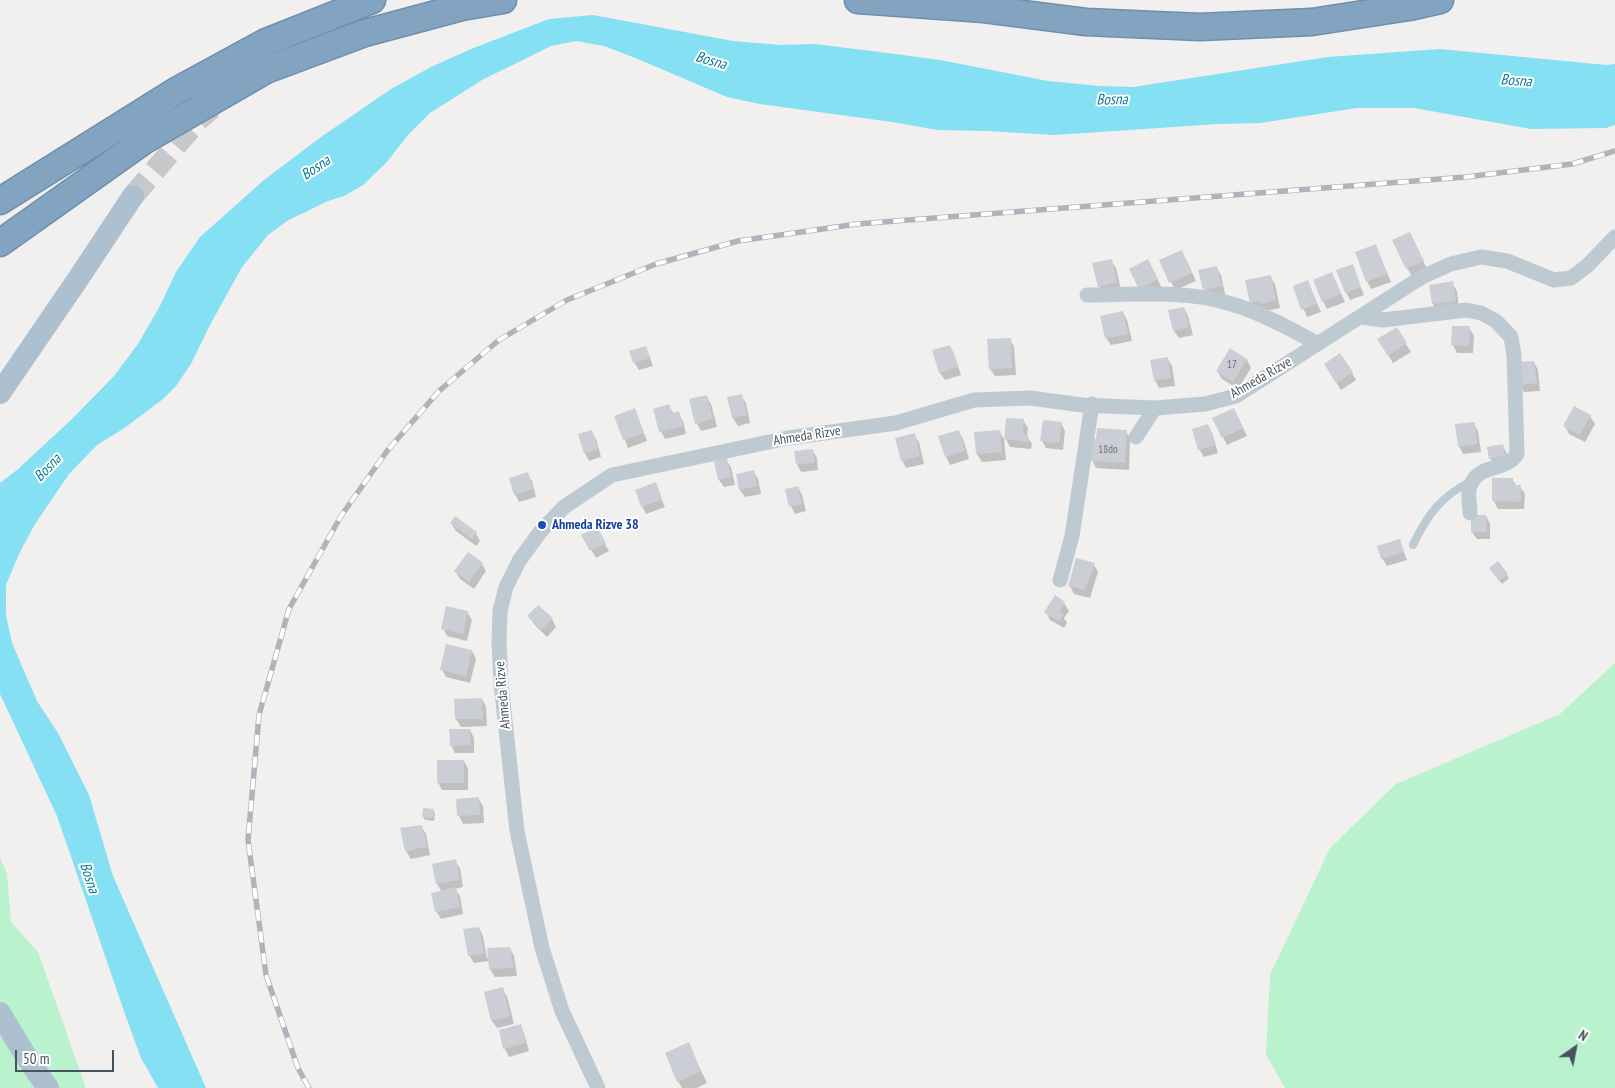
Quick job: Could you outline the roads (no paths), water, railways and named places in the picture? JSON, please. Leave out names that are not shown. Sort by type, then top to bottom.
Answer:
[{"type":"highway","points":[[0,201],[176,91],[266,42],[372,0]]},
{"type":"highway","points":[[0,243],[145,140],[266,70],[365,33],[462,7],[503,0]]},
{"type":"highway","points":[[858,0],[984,9],[1086,22],[1200,27],[1312,22],[1409,7],[1440,0]]},
{"type":"main road","points":[[0,393],[133,196]]},
{"type":"main road","points":[[0,1013],[27,1058],[48,1088]]},
{"type":"street","name":"Ahmeda Rizve","points":[[598,1088],[562,1011],[542,948],[517,831],[503,704],[499,642],[500,611],[506,587],[519,561],[540,532],[564,507],[612,475],[788,438],[896,423],[974,400],[1030,398],[1082,405],[1155,408],[1205,404],[1236,396],[1422,277],[1451,264],[1481,256],[1507,261],[1554,280],[1571,278],[1588,266],[1615,237]]},
{"type":"street","points":[[1086,295],[1172,295],[1226,302],[1256,313],[1318,344]]},
{"type":"street","points":[[1361,317],[1383,320],[1466,310],[1481,313],[1496,320],[1511,337],[1514,354],[1516,454],[1512,462],[1488,468],[1477,475],[1470,487],[1470,513]]},
{"type":"street","points":[[1060,580],[1072,536],[1092,404]]},
{"type":"street","points":[[1136,436],[1155,408]]},
{"type":"lane","points":[[1413,545],[1429,514],[1457,488],[1474,480]]},
{"type":"water","name":"Bosna","points":[[593,15],[733,41],[781,45],[814,44],[872,51],[940,60],[1048,81],[1100,86],[1133,87],[1328,57],[1440,49],[1606,65],[1615,64],[1615,125],[1606,128],[1531,129],[1414,108],[1357,108],[1260,123],[1055,135],[938,130],[760,104],[727,97],[604,46],[576,41],[551,46],[482,80],[430,113],[408,135],[386,163],[363,185],[344,196],[328,201],[287,221],[268,235],[242,267],[191,364],[176,386],[163,399],[123,429],[97,445],[69,474],[35,524],[19,554],[6,585],[6,615],[12,643],[37,701],[58,733],[89,795],[113,876],[206,1088],[158,1088],[141,1058],[57,816],[0,694],[0,483],[17,470],[72,419],[114,376],[138,344],[160,306],[176,272],[200,237],[264,180],[321,137],[391,89],[431,67],[471,49],[549,19]]},
{"type":"tunnel","points":[[133,196],[198,120],[212,108]]},
{"type":"railway","points":[[309,1088],[298,1068],[266,975],[248,840],[259,715],[289,609],[341,516],[387,451],[439,391],[499,340],[567,300],[656,264],[738,241],[857,224],[1466,177],[1572,164],[1615,151]]},
{"type":"place","name":"Ahmeda Rizve 38","points":[[542,525]]}]
